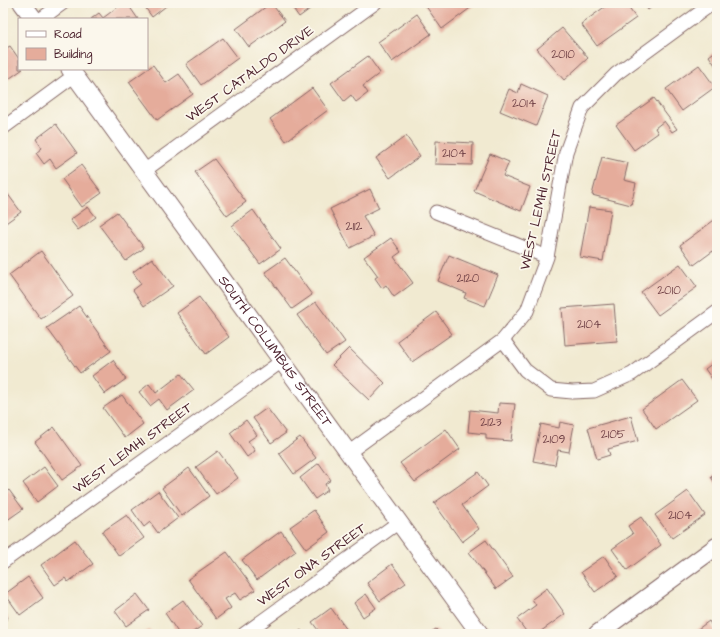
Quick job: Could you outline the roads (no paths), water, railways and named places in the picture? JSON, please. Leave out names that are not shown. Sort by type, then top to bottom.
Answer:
[{"type":"street","points":[[22,3],[33,18]]},
{"type":"street","points":[[42,18],[63,3]]},
{"type":"street","name":"WEST CATALDO DRIVE","points":[[144,171],[375,3]]},
{"type":"street","name":"WEST LEMHI STREET","points":[[348,453],[503,340],[527,311],[547,257],[566,152],[582,108],[616,74],[714,3]]},
{"type":"street","points":[[3,128],[72,72]]},
{"type":"street","name":"SOUTH COLUMBUS STREET","points":[[72,72],[480,634]]},
{"type":"street","points":[[436,212],[547,257]]},
{"type":"street","points":[[503,340],[525,370],[551,390],[572,392],[594,391],[632,374],[717,312]]},
{"type":"street","name":"WEST LEMHI STREET","points":[[3,562],[282,361]]},
{"type":"street","name":"WEST ONA STREET","points":[[244,634],[399,522]]},
{"type":"street","points":[[596,634],[717,546]]}]
